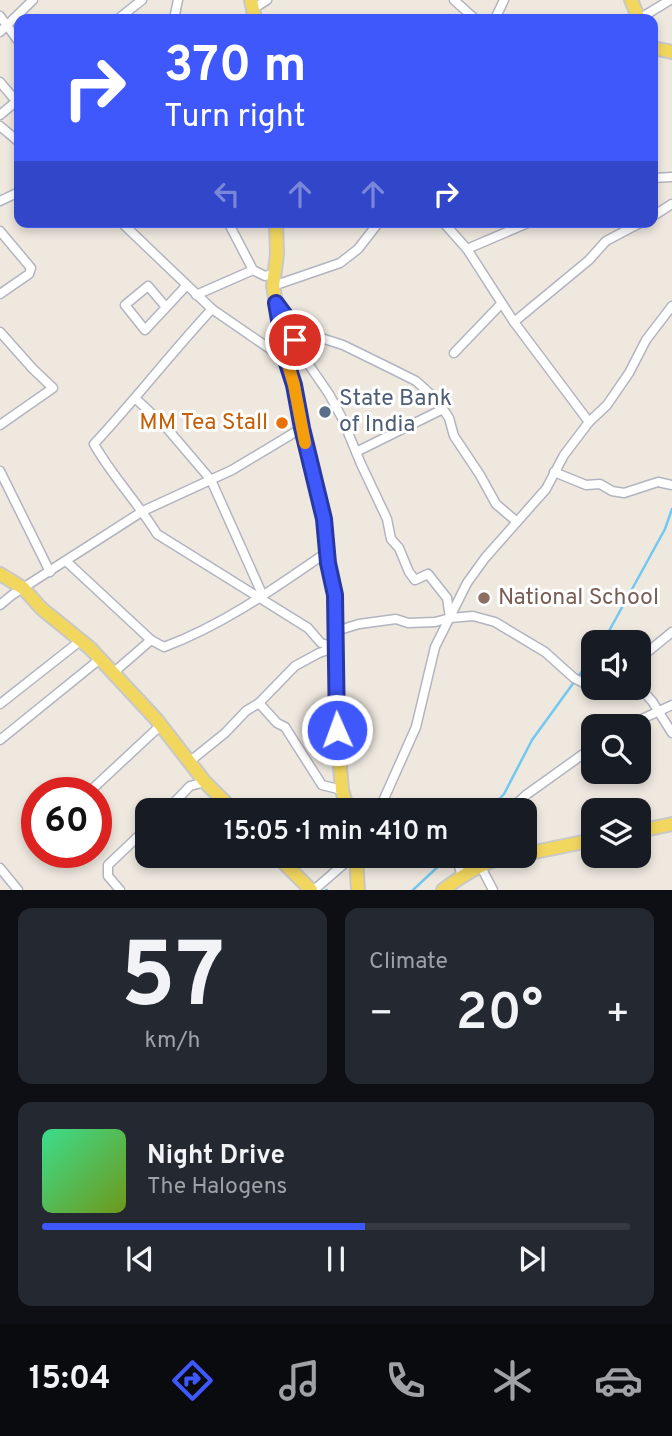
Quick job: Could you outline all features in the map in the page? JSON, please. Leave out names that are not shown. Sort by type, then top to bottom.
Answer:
[{"type":"main road","points":[[276,228],[276,303],[286,360],[324,519],[335,595],[337,730],[344,798]]},
{"type":"main road","points":[[0,574],[23,588],[42,609],[100,659],[221,798]]},
{"type":"main road","points":[[651,828],[672,824]]},
{"type":"main road","points":[[537,852],[581,842]]},
{"type":"main road","points":[[289,868],[312,890]]},
{"type":"main road","points":[[356,868],[358,890]]},
{"type":"main road","points":[[443,890],[479,868]]},
{"type":"street","points":[[19,14],[33,0]]},
{"type":"street","points":[[124,14],[142,0]]},
{"type":"street","points":[[253,9],[267,0]]},
{"type":"street","points":[[454,0],[469,14]]},
{"type":"street","points":[[647,14],[670,0]]},
{"type":"street","points":[[0,16],[3,29]]},
{"type":"street","points":[[0,82],[14,96]]},
{"type":"street","points":[[0,115],[14,103]]},
{"type":"street","points":[[0,126],[14,138]]},
{"type":"street","points":[[127,228],[212,309],[286,360]]},
{"type":"street","points":[[231,228],[253,270],[274,280],[340,263],[358,249],[374,228]]},
{"type":"street","points":[[448,228],[467,249],[501,304],[589,422]]},
{"type":"street","points":[[467,249],[516,228]]},
{"type":"street","points":[[514,322],[589,260],[606,242],[631,228]]},
{"type":"street","points":[[0,231],[31,268],[29,274],[0,295]]},
{"type":"street","points":[[196,295],[253,270]]},
{"type":"street","points":[[166,307],[148,286],[125,305],[145,330],[186,286]]},
{"type":"street","points":[[276,303],[296,330],[343,345],[416,381],[437,400],[449,418],[454,436],[496,504],[517,523]]},
{"type":"street","points":[[454,353],[501,304]]},
{"type":"street","points":[[384,798],[416,727],[435,647],[474,571],[546,489],[554,472],[589,422],[607,405],[629,373],[646,340],[672,306]]},
{"type":"street","points":[[212,309],[94,444],[157,534],[308,628],[321,643],[336,647]]},
{"type":"street","points":[[296,330],[295,340],[329,394],[351,437],[387,519],[391,539],[399,548],[415,580],[428,574],[447,598],[450,618]]},
{"type":"street","points":[[0,332],[53,388],[0,425]]},
{"type":"street","points":[[136,399],[165,426],[211,480],[261,598]]},
{"type":"street","points":[[356,452],[443,409]]},
{"type":"street","points":[[0,605],[143,511],[232,470],[302,428]]},
{"type":"street","points":[[0,471],[50,572]]},
{"type":"street","points":[[554,472],[586,485],[600,484],[612,491],[624,493],[658,482],[672,485]]},
{"type":"street","points":[[66,561],[151,640],[164,647],[190,637],[261,598],[327,552]]},
{"type":"street","points":[[336,631],[359,624],[396,619],[408,623],[435,622],[473,616],[495,621],[545,652],[581,682]]},
{"type":"street","points":[[651,649],[672,632]]},
{"type":"street","points":[[113,673],[151,640]]},
{"type":"street","points":[[0,704],[80,641]]},
{"type":"street","points":[[189,762],[225,733],[246,711],[259,703],[295,666],[318,653],[336,647]]},
{"type":"street","points":[[0,740],[100,659]]},
{"type":"street","points":[[651,700],[672,733]]},
{"type":"street","points":[[259,703],[277,723],[285,727],[322,785],[342,790]]},
{"type":"street","points":[[651,716],[672,705]]},
{"type":"street","points":[[105,777],[160,725]]},
{"type":"street","points":[[522,798],[581,754]]},
{"type":"street","points":[[178,798],[190,786],[205,782]]},
{"type":"street","points":[[120,890],[108,876],[108,865],[135,839]]},
{"type":"street","points":[[0,868],[18,890]]},
{"type":"street","points":[[312,890],[340,868]]},
{"type":"street","points":[[459,868],[462,877]]},
{"type":"street","points":[[482,868],[493,890]]},
{"type":"waterway","points":[[610,630],[665,529],[672,509]]},
{"type":"waterway","points":[[500,798],[532,740],[581,673]]},
{"type":"waterway","points":[[413,890],[437,868]]},
{"type":"slow traffic","points":[[284,350],[305,443]]},
{"type":"place","name":"State Bank of India","points":[[325,412]]},
{"type":"place","name":"MM Tea Stall","points":[[282,423]]},
{"type":"place","name":"National School","points":[[484,598]]},
{"type":"route","points":[[295,340],[296,330],[276,303],[286,360],[324,519],[328,563],[335,595],[337,730]]}]
